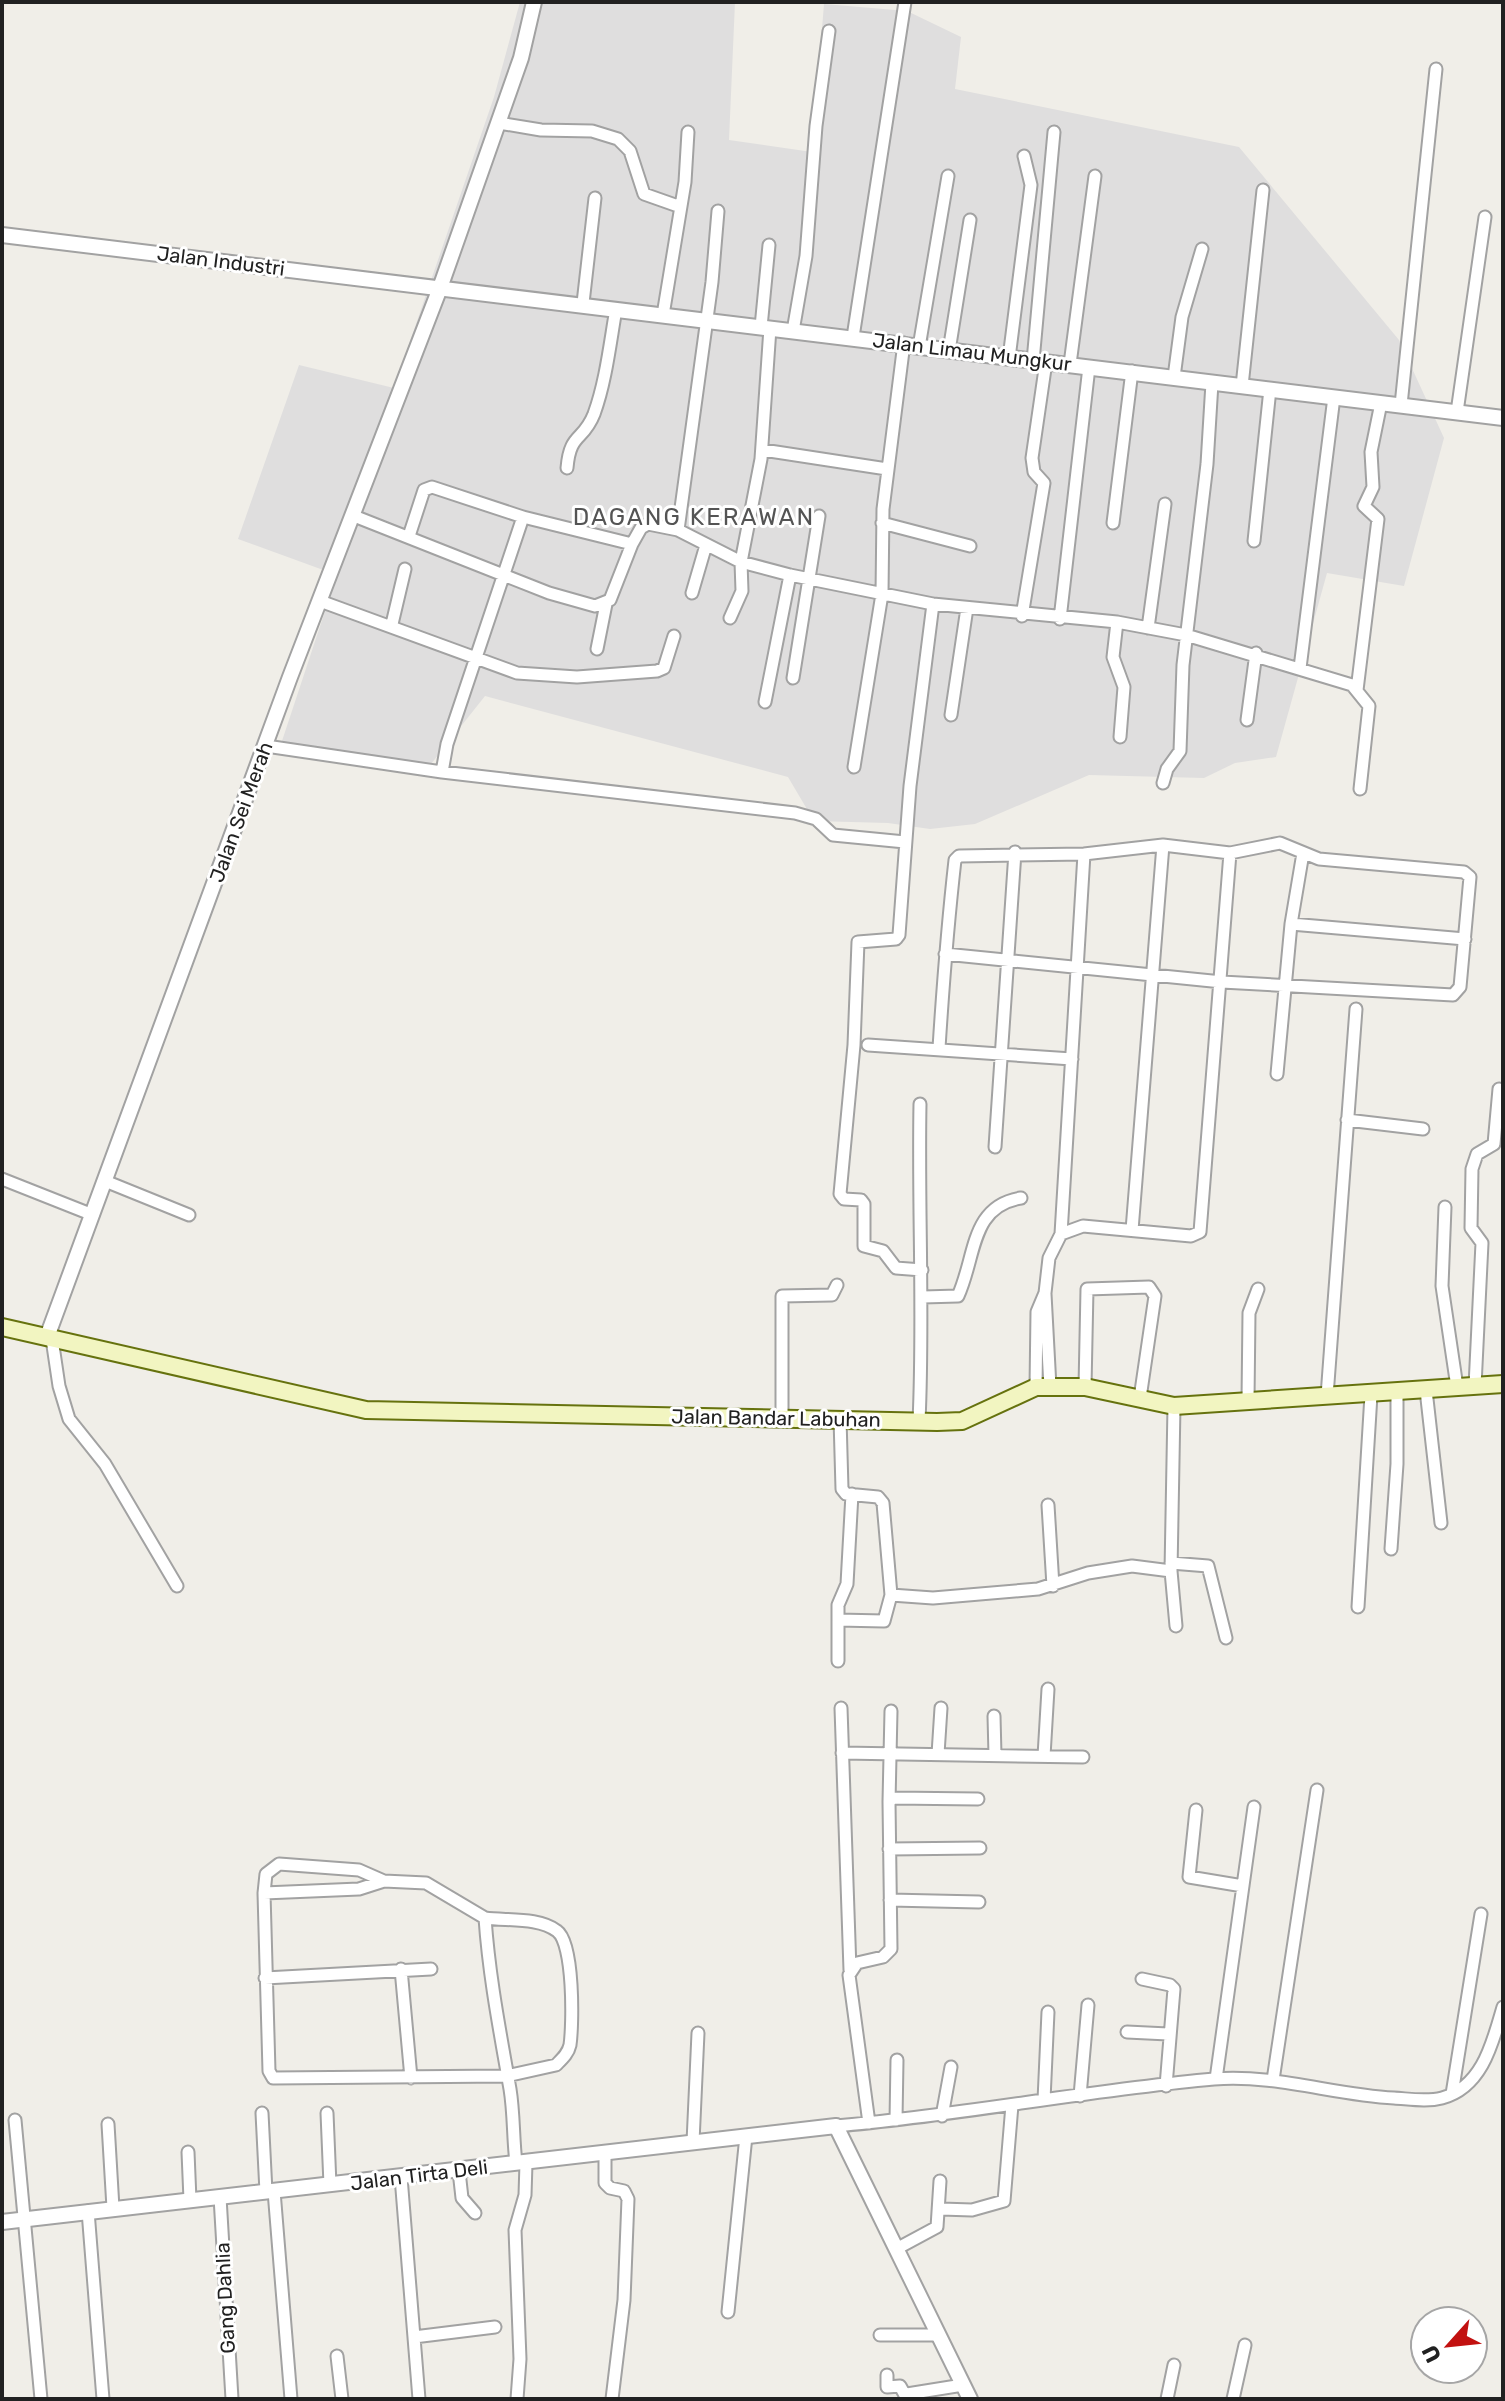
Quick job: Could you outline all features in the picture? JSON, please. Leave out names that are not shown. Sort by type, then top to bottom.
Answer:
[{"type":"main road","name":"Jalan Bandar Labuhan","points":[[2,1327],[366,1410],[962,1421],[1043,1387],[1085,1387],[1174,1406],[1503,1384]]},
{"type":"street","name":"Jalan Sei Merah","points":[[50,1338],[266,746],[440,288],[521,58],[534,2]]},
{"type":"street","points":[[853,337],[905,2]]},
{"type":"street","points":[[793,331],[806,256],[816,126],[829,31]]},
{"type":"street","points":[[1401,405],[1436,69]]},
{"type":"street","points":[[499,123],[556,131],[592,131],[618,139],[630,151],[644,194],[678,206]]},
{"type":"street","points":[[663,315],[678,206],[685,182],[688,132]]},
{"type":"street","points":[[1022,616],[1044,483],[1034,472],[1032,458],[1054,132]]},
{"type":"street","points":[[1009,358],[1031,185],[1024,156]]},
{"type":"street","points":[[854,767],[882,594],[882,523],[887,469],[948,176]]},
{"type":"street","points":[[1070,364],[1095,176]]},
{"type":"street","points":[[1242,386],[1263,190]]},
{"type":"street","points":[[583,303],[595,198]]},
{"type":"street","points":[[678,530],[704,321],[712,282],[718,211]]},
{"type":"street","points":[[1457,412],[1485,217]]},
{"type":"street","points":[[949,351],[970,220]]},
{"type":"street","name":"Jalan Industri","points":[[2,235],[440,288]]},
{"type":"street","points":[[730,618],[742,591],[741,562],[763,450],[769,245]]},
{"type":"street","points":[[1174,377],[1182,317],[1202,249]]},
{"type":"street","name":"Jalan Limau Mungkur","points":[[440,288],[583,303],[704,321],[1503,418]]},
{"type":"street","points":[[567,468],[571,441],[587,426],[598,401],[616,309]]},
{"type":"street","points":[[1060,619],[1089,367]]},
{"type":"street","points":[[1113,523],[1132,371]]},
{"type":"street","points":[[1163,783],[1167,769],[1180,751],[1186,635],[1207,464],[1212,383]]},
{"type":"street","points":[[1254,541],[1270,389]]},
{"type":"street","points":[[1300,668],[1334,397]]},
{"type":"street","points":[[1357,690],[1378,519],[1364,506],[1373,487],[1371,452],[1381,403]]},
{"type":"street","points":[[763,450],[887,469]]},
{"type":"street","points":[[409,536],[427,488],[523,517],[632,544]]},
{"type":"street","points":[[1148,628],[1165,504]]},
{"type":"street","points":[[354,516],[549,593],[595,606],[606,604]]},
{"type":"street","points":[[793,678],[819,516]]},
{"type":"street","points":[[442,772],[447,744],[523,517]]},
{"type":"street","points":[[882,523],[970,546]]},
{"type":"street","points":[[597,649],[606,604],[632,544],[641,528],[648,524],[678,530],[741,562],[790,575],[933,604],[1022,616],[1117,622],[1186,635],[1300,668],[1357,690],[1369,706],[1360,789]]},
{"type":"street","points":[[692,593],[706,545]]},
{"type":"street","points":[[392,624],[405,569]]},
{"type":"street","points":[[765,702],[790,575]]},
{"type":"street","points":[[320,601],[392,624],[476,659],[534,675],[577,677],[657,671],[664,668],[674,636]]},
{"type":"street","points":[[922,1270],[896,1268],[883,1251],[864,1246],[864,1204],[844,1199],[840,1194],[854,1045],[858,942],[899,937],[905,842],[933,604]]},
{"type":"street","points":[[951,715],[967,608]]},
{"type":"street","points":[[1117,622],[1113,657],[1124,687],[1120,737]]},
{"type":"street","points":[[1247,720],[1256,653]]},
{"type":"street","points":[[266,746],[442,772],[795,813],[816,819],[833,835],[905,842]]},
{"type":"street","points":[[939,1048],[945,954],[956,858],[1015,852],[1084,854],[1163,845],[1230,853],[1280,843],[1319,859],[1469,873],[1459,991],[1453,995],[1151,977],[945,954]]},
{"type":"street","points":[[1132,1230],[1163,845]]},
{"type":"street","points":[[995,1147],[1015,852]]},
{"type":"street","points":[[1061,1234],[1077,1226],[1191,1236],[1200,1232],[1230,853]]},
{"type":"street","points":[[1277,1074],[1291,924],[1303,853]]},
{"type":"street","points":[[1043,1387],[1049,1258],[1061,1234],[1084,854]]},
{"type":"street","points":[[1291,924],[1465,939]]},
{"type":"street","points":[[1327,1396],[1356,1009]]},
{"type":"street","points":[[868,1045],[1072,1059]]},
{"type":"street","points":[[1475,1386],[1482,1243],[1471,1228],[1472,1169],[1477,1154],[1494,1144],[1499,1089]]},
{"type":"street","points":[[919,1421],[923,1297],[918,1212],[920,1104]]},
{"type":"street","points":[[1347,1120],[1423,1129]]},
{"type":"street","points":[[2,1179],[93,1215]]},
{"type":"street","points":[[105,1181],[189,1215]]},
{"type":"street","points":[[923,1297],[958,1296],[983,1218],[1002,1202],[1021,1198]]},
{"type":"street","points":[[1445,1207],[1442,1286],[1457,1387]]},
{"type":"street","points":[[782,1416],[782,1296],[832,1295],[837,1285]]},
{"type":"street","points":[[1085,1387],[1087,1289],[1149,1287],[1155,1296],[1140,1398]]},
{"type":"street","points":[[1248,1400],[1249,1313],[1258,1289]]},
{"type":"street","points":[[50,1338],[69,1419],[105,1464],[177,1586]]},
{"type":"street","points":[[1426,1390],[1441,1523]]},
{"type":"street","points":[[1391,1549],[1397,1464],[1397,1393]]},
{"type":"street","points":[[1358,1607],[1371,1395]]},
{"type":"street","points":[[1174,1406],[1171,1567],[1176,1626]]},
{"type":"street","points":[[838,1620],[884,1621],[891,1595],[883,1503],[878,1497],[846,1494],[841,1484],[840,1418]]},
{"type":"street","points":[[838,1661],[838,1605],[847,1584],[852,1494]]},
{"type":"street","points":[[1048,1505],[1053,1586]]},
{"type":"street","points":[[891,1595],[933,1598],[1053,1586],[1088,1573],[1132,1566],[1208,1566],[1226,1638]]},
{"type":"street","points":[[1044,1756],[1048,1689]]},
{"type":"street","points":[[841,1708],[850,1970],[869,2123]]},
{"type":"street","points":[[938,1754],[941,1708]]},
{"type":"street","points":[[850,1970],[857,1963],[889,1954],[891,1711]]},
{"type":"street","points":[[994,1716],[995,1755]]},
{"type":"street","points":[[842,1753],[1083,1757]]},
{"type":"street","points":[[1273,2080],[1317,1790]]},
{"type":"street","points":[[889,1802],[893,1798],[978,1799]]},
{"type":"street","points":[[1216,2079],[1254,1807]]},
{"type":"street","points":[[1196,1810],[1189,1877],[1243,1886]]},
{"type":"street","points":[[889,1849],[980,1848]]},
{"type":"street","points":[[264,1893],[359,1889],[384,1881],[426,1883],[485,1918],[538,1923],[555,1929],[569,1951],[570,2045],[566,2055],[546,2070],[506,2076],[273,2078],[269,2071],[265,1978],[264,1893],[266,1874],[279,1864],[359,1870],[384,1881]]},
{"type":"street","points":[[890,1900],[979,1902]]},
{"type":"street","points":[[1452,2094],[1481,1914]]},
{"type":"street","points":[[485,1918],[496,2022],[525,2195],[515,2230],[520,2359],[517,2399]]},
{"type":"street","points":[[401,1969],[411,2078]]},
{"type":"street","points":[[265,1978],[431,1969]]},
{"type":"street","points":[[1142,1979],[1170,1985],[1174,1989],[1166,2086]]},
{"type":"street","points":[[1080,2096],[1088,2005]]},
{"type":"street","points":[[970,2399],[836,2126],[942,2116],[1216,2079],[1273,2080],[1352,2096],[1426,2100],[1452,2094],[1472,2078],[1490,2051],[1503,2007]]},
{"type":"street","points":[[1044,2100],[1048,2012]]},
{"type":"street","points":[[1127,2032],[1168,2034]]},
{"type":"street","points":[[693,2142],[698,2033]]},
{"type":"street","points":[[896,2120],[897,2060]]},
{"type":"street","points":[[942,2116],[951,2067]]},
{"type":"street","points":[[941,2209],[972,2210],[1004,2201],[1012,2105]]},
{"type":"street","points":[[262,2113],[291,2399]]},
{"type":"street","points":[[327,2113],[330,2185]]},
{"type":"street","points":[[15,2120],[41,2399]]},
{"type":"street","points":[[108,2124],[113,2208]]},
{"type":"street","name":"Jalan Tirta Deli","points":[[2,2222],[836,2126]]},
{"type":"street","points":[[728,2312],[746,2136]]},
{"type":"street","points":[[188,2152],[190,2200]]},
{"type":"street","points":[[605,2154],[605,2183],[610,2188],[624,2191],[628,2199],[624,2300],[612,2399]]},
{"type":"street","points":[[459,2171],[462,2198],[475,2213]]},
{"type":"street","points":[[401,2177],[419,2399]]},
{"type":"street","points":[[898,2248],[937,2227],[941,2209],[940,2181]]},
{"type":"street","name":"Gang Dahlia","points":[[220,2197],[232,2399]]},
{"type":"street","points":[[88,2211],[103,2399]]},
{"type":"street","points":[[414,2337],[495,2327]]},
{"type":"street","points":[[880,2335],[938,2335]]},
{"type":"street","points":[[1233,2399],[1245,2345]]},
{"type":"street","points":[[337,2356],[342,2399]]},
{"type":"street","points":[[1167,2399],[1174,2365]]},
{"type":"street","points":[[887,2375],[887,2387],[900,2386],[905,2397],[963,2385]]},
{"type":"shaded area","points":[[520,2],[735,2],[729,140],[812,152],[824,4],[907,11],[961,37],[955,89],[1239,147],[1399,340],[1444,438],[1404,586],[1327,573],[1276,757],[1235,763],[1204,778],[1089,775],[975,824],[930,829],[888,823],[814,821],[788,777],[485,696],[431,764],[280,747],[337,575],[238,539],[299,365],[394,388],[494,97]]},
{"type":"district","name":"DAGANG KERAWAN","points":[[694,517]]}]
